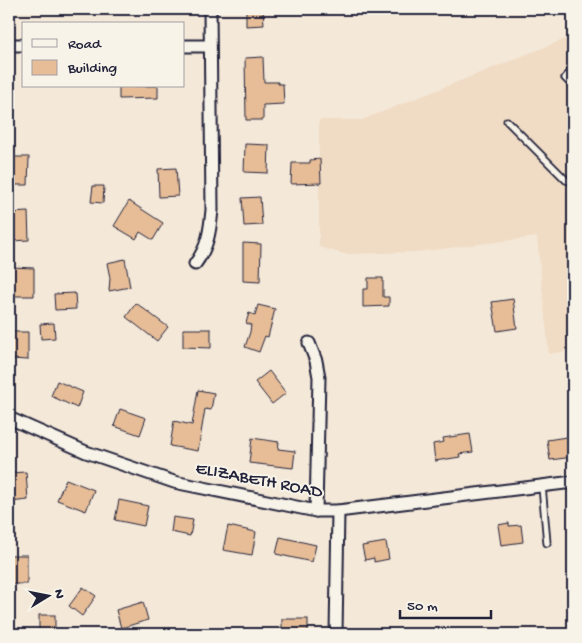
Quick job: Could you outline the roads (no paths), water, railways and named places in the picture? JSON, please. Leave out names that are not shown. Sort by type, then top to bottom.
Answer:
[{"type":"street","points":[[195,264],[205,252],[210,234],[212,210],[210,9]]},
{"type":"street","points":[[9,45],[22,45]]},
{"type":"street","points":[[185,46],[209,46]]},
{"type":"street","points":[[309,343],[316,361],[319,377],[316,511]]},
{"type":"street","name":"ELIZABETH ROAD","points":[[9,418],[86,452],[174,482],[316,511],[338,511],[573,482]]},
{"type":"street","points":[[336,634],[338,511]]},
{"type":"lane","points":[[573,69],[565,78],[573,86]]},
{"type":"lane","points":[[508,121],[566,180],[573,182]]},
{"type":"lane","points":[[542,486],[547,543]]}]
